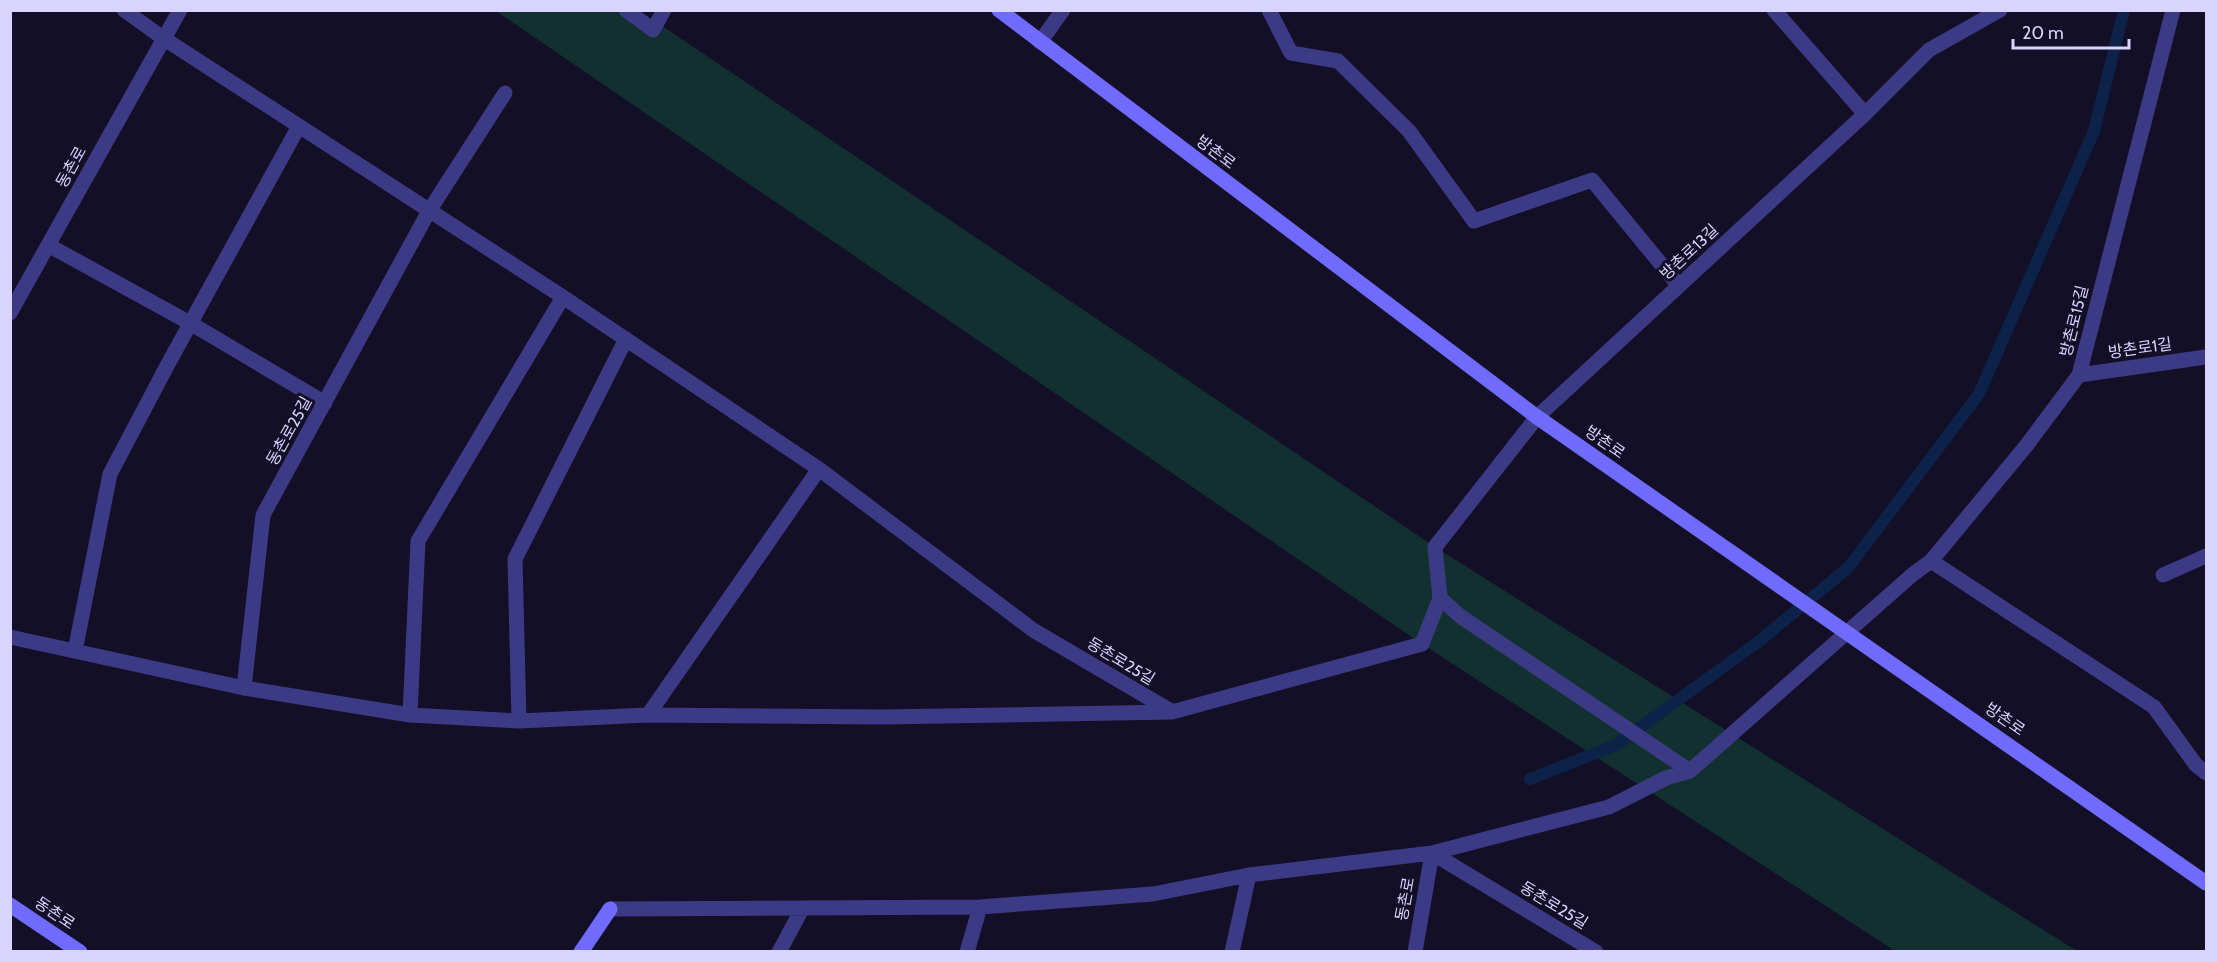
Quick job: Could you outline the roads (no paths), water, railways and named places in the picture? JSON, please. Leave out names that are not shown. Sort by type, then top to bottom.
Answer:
[{"type":"street","name":"동촌로25길","points":[[124,10],[163,38],[627,339],[819,469],[1033,630],[1172,712]]},
{"type":"street","points":[[163,38],[180,10]]},
{"type":"street","points":[[626,10],[653,30],[664,10]]},
{"type":"street","name":"방촌로","points":[[999,10],[1537,417],[2206,883]]},
{"type":"street","points":[[1040,42],[1063,10]]},
{"type":"street","points":[[1269,10],[1291,53],[1338,61],[1409,131],[1474,221],[1592,180],[1679,286]]},
{"type":"street","points":[[1774,10],[1865,114]]},
{"type":"street","name":"방촌로13길","points":[[1440,598],[1435,547],[1537,417],[1865,114],[1929,50],[2000,10]]},
{"type":"street","name":"방촌로15길","points":[[1690,771],[1912,575],[1931,561],[2026,446],[2079,375],[2173,10]]},
{"type":"street","name":"동촌로","points":[[10,313],[163,38]]},
{"type":"street","points":[[429,211],[505,93]]},
{"type":"street","points":[[75,651],[110,474],[299,126]]},
{"type":"street","name":"동촌로25길","points":[[244,688],[263,515],[429,211]]},
{"type":"street","points":[[48,245],[190,323],[325,403]]},
{"type":"street","points":[[410,715],[418,541],[562,297]]},
{"type":"street","points":[[519,721],[515,559],[627,339]]},
{"type":"street","name":"방촌로1길","points":[[2079,375],[2206,357]]},
{"type":"street","points":[[648,715],[819,469]]},
{"type":"street","points":[[2163,575],[2206,556]]},
{"type":"street","points":[[1931,561],[2154,707],[2196,765],[2206,773]]},
{"type":"street","points":[[1172,712],[1422,644],[1440,598],[1460,616],[1690,771]]},
{"type":"street","name":"동촌로25길","points":[[10,637],[244,688],[410,715],[519,721],[648,715],[884,717],[1172,712]]},
{"type":"street","points":[[581,951],[610,909],[980,907],[1153,894],[1249,875],[1432,853],[1609,807],[1666,778],[1690,771]]},
{"type":"street","name":"동촌로25길","points":[[1432,853],[1596,951]]},
{"type":"street","name":"동촌로","points":[[1414,951],[1432,853]]},
{"type":"street","points":[[1232,951],[1249,875]]},
{"type":"street","name":"동촌로","points":[[10,905],[80,951]]},
{"type":"street","points":[[968,951],[980,907]]},
{"type":"street","points":[[779,951],[802,909]]},
{"type":"waterway","points":[[1530,779],[1616,745],[1758,642],[1848,568],[1979,394],[2094,131],[2124,10]]}]
